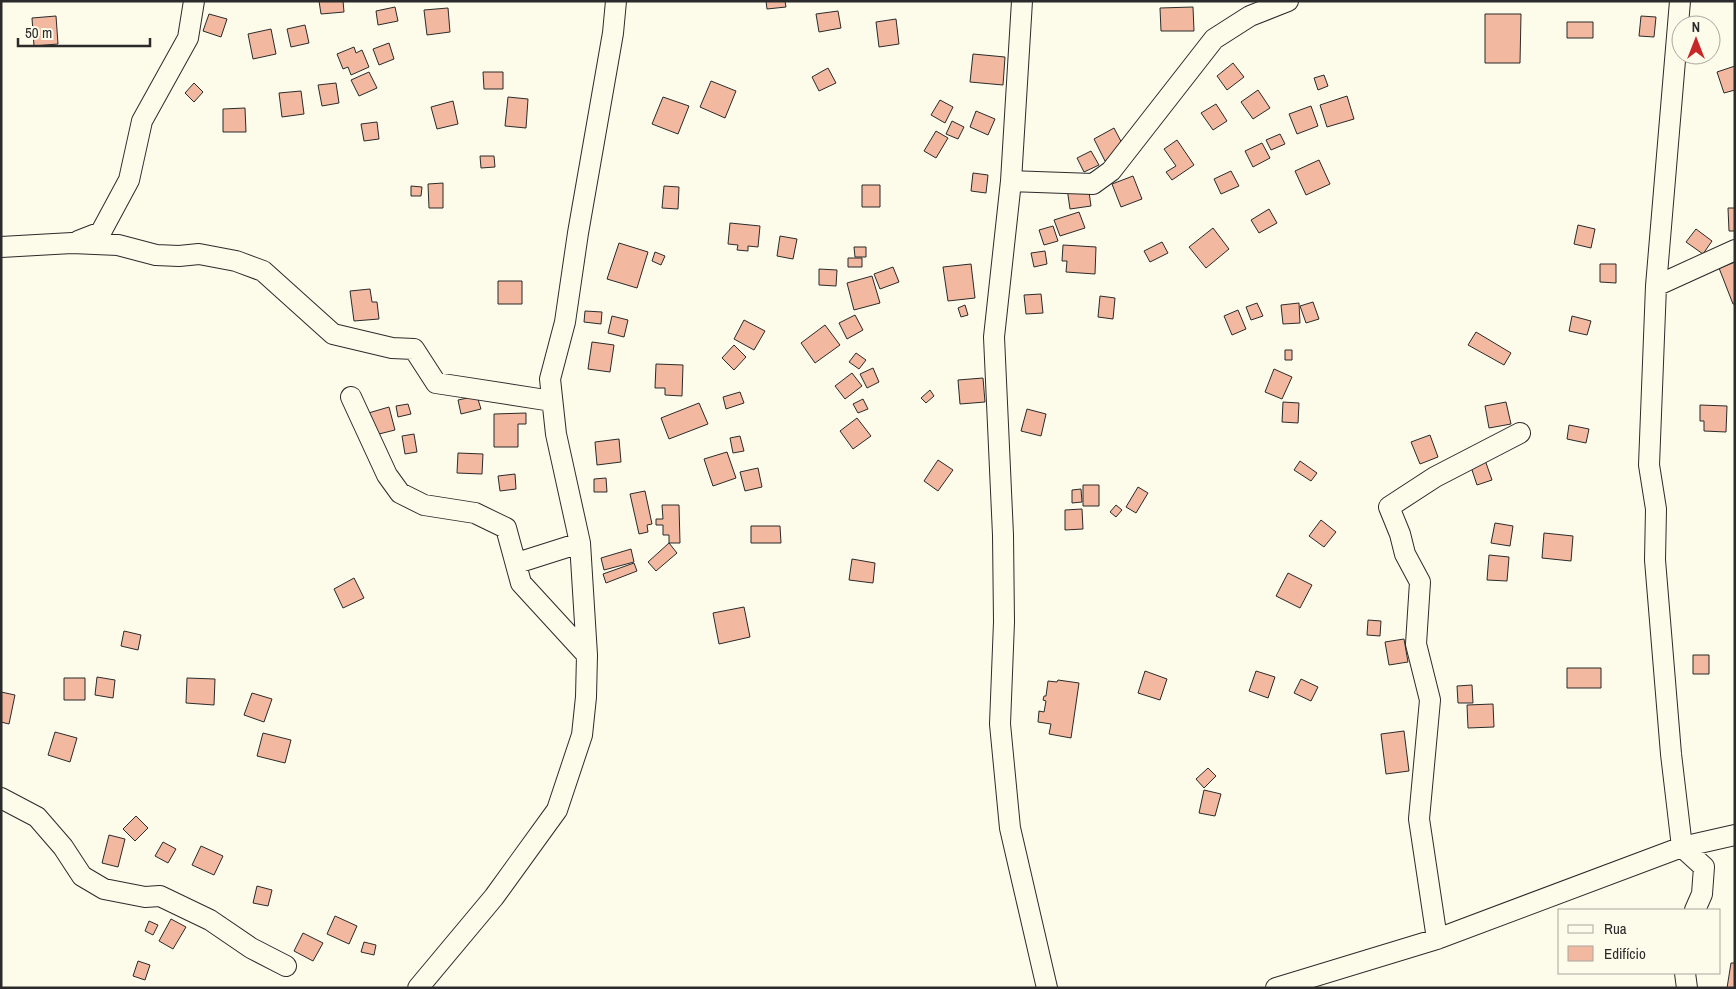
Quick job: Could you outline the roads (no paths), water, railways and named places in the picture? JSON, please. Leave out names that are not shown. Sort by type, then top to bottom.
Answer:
[{"type":"street","points":[[72,243],[101,232],[128,180],[142,121],[188,38],[194,1]]},
{"type":"street","points":[[418,988],[494,897],[557,810],[582,735],[586,697],[587,655],[580,543],[556,434],[550,379],[565,322],[578,233],[613,33],[616,1]]},
{"type":"street","points":[[1022,1],[1011,181],[994,337],[1003,535],[1004,622],[1000,724],[1010,828],[1047,988]]},
{"type":"street","points":[[1011,181],[1093,184],[1111,171],[1214,38],[1250,16],[1288,1]]},
{"type":"street","points":[[1680,1],[1656,286],[1649,466],[1656,509],[1655,560],[1670,744],[1682,847],[1704,867],[1702,894],[1695,909]]},
{"type":"street","points":[[1,247],[72,243],[118,245],[156,255],[179,256],[199,254],[236,261],[263,271],[332,334],[392,348],[414,349],[436,383],[552,401]]},
{"type":"street","points":[[1656,286],[1735,250]]},
{"type":"street","points":[[352,396],[387,475],[400,493],[424,504],[475,513],[506,528],[521,583],[587,655]]},
{"type":"street","points":[[1437,938],[1419,819],[1430,700],[1416,644],[1420,582],[1405,554],[1400,534],[1389,507],[1435,477],[1520,434]]},
{"type":"street","points":[[516,563],[580,543]]},
{"type":"street","points":[[1,798],[37,817],[63,847],[82,876],[104,889],[145,897],[160,896],[210,920],[252,948],[286,966]]},
{"type":"street","points":[[1276,988],[1437,938],[1682,847],[1735,835]]},
{"type":"street","points":[[1685,974],[1687,988]]}]
